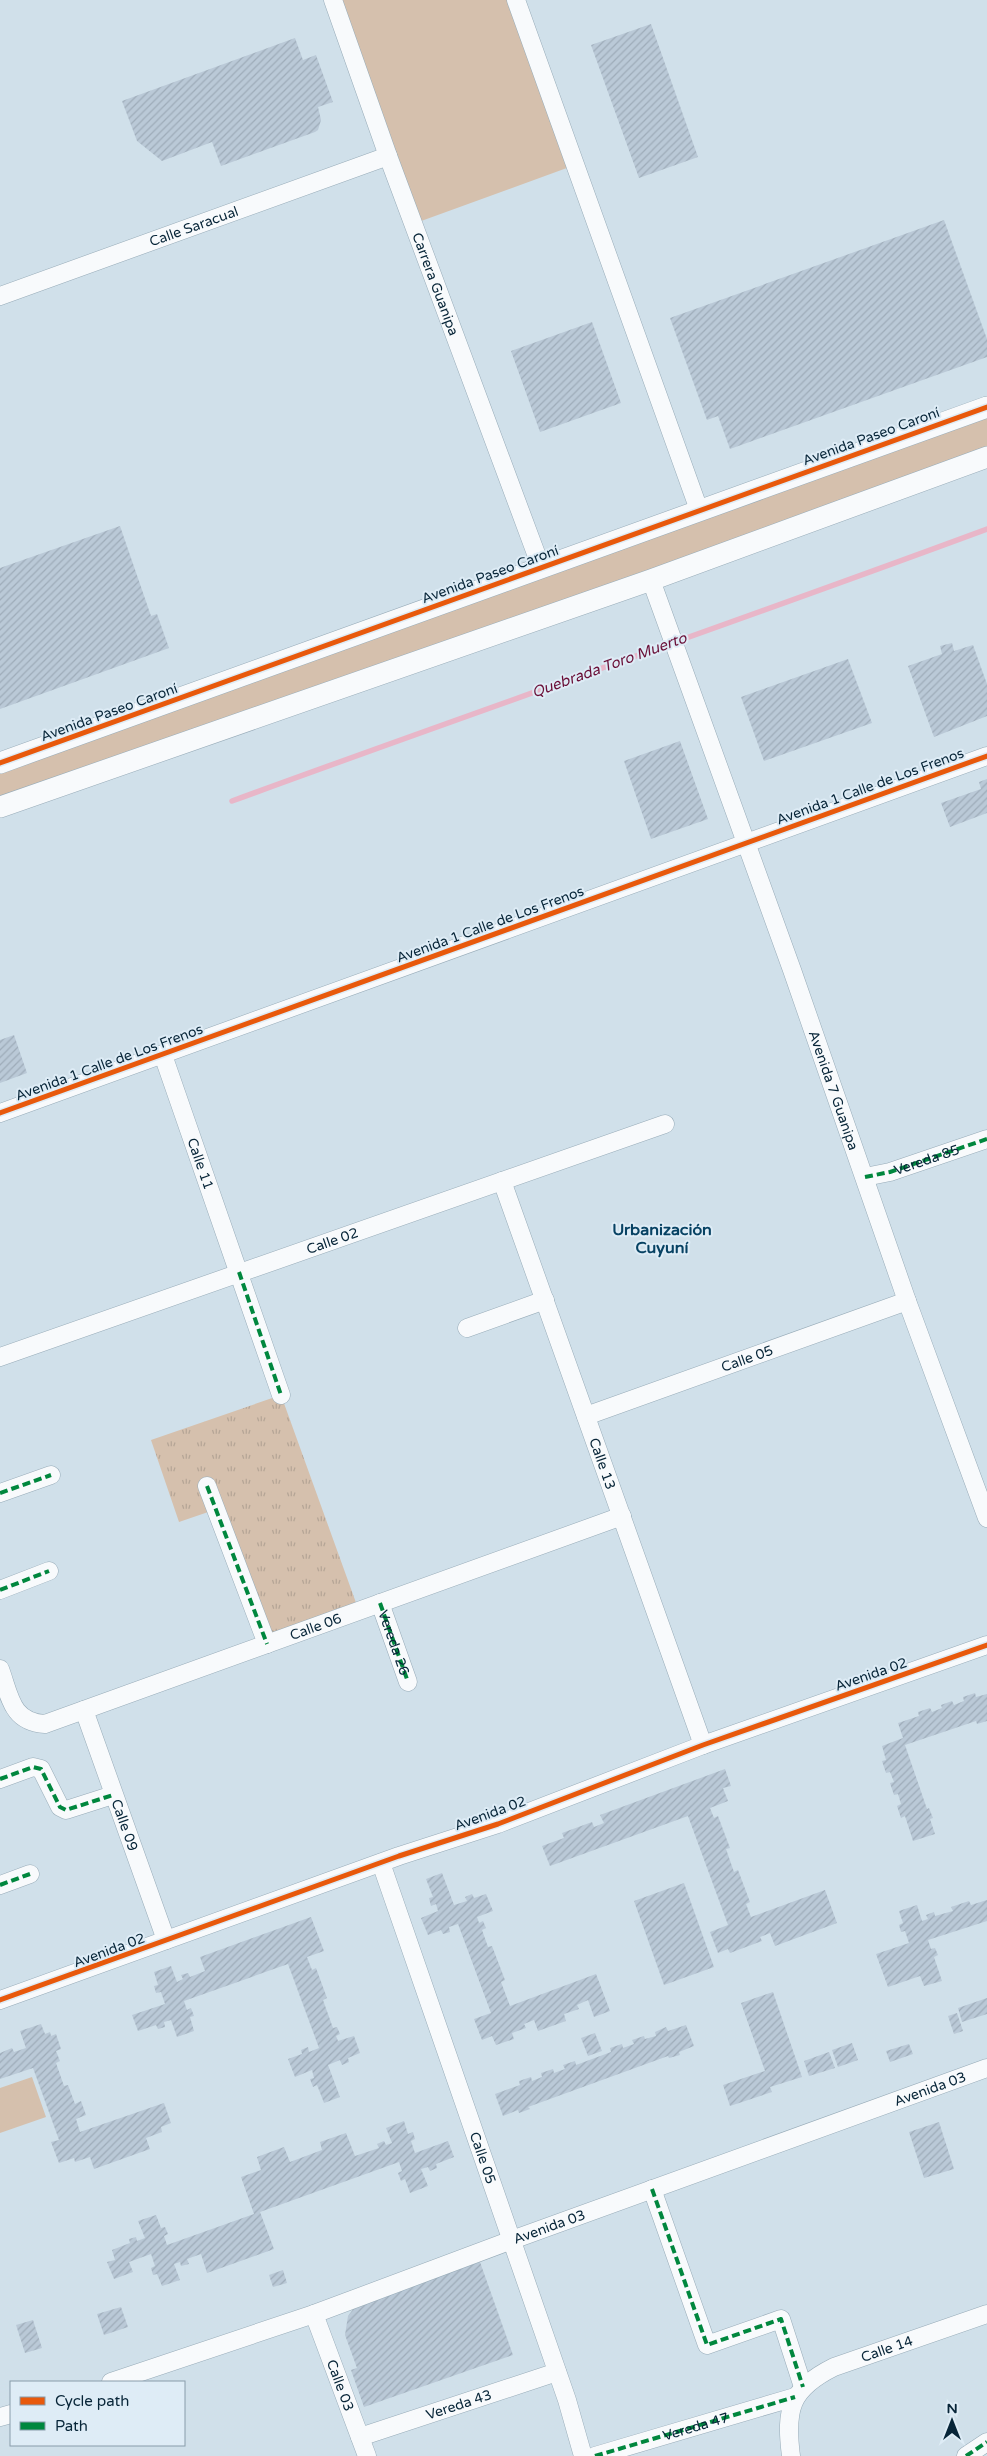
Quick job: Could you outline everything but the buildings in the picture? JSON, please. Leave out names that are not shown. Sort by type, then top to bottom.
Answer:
[{"type":"street","name":"Carrera Guanipa","points":[[333,0],[388,156],[540,567]]},
{"type":"street","points":[[516,0],[699,510]]},
{"type":"street","name":"Calle Saracual","points":[[0,296],[388,156]]},
{"type":"street","name":"Avenida Paseo Caroní","points":[[0,762],[987,407]]},
{"type":"street","points":[[0,807],[651,580],[987,457]]},
{"type":"street","name":"Avenida 7 Guanipa","points":[[651,580],[744,843],[792,970],[907,1301],[987,1518]]},
{"type":"street","name":"Avenida 1 Calle de Los Frenos","points":[[0,1113],[987,756]]},
{"type":"street","name":"Calle 11","points":[[163,1055],[281,1395]]},
{"type":"street","name":"Calle 02","points":[[0,1357],[665,1124]]},
{"type":"street","name":"Vereda 85","points":[[864,1177],[890,1172],[987,1139]]},
{"type":"street","name":"Calle 13","points":[[502,1181],[703,1745]]},
{"type":"street","points":[[467,1328],[545,1300]]},
{"type":"street","name":"Calle 05","points":[[586,1416],[907,1301]]},
{"type":"street","points":[[0,1493],[51,1475]]},
{"type":"street","points":[[208,1486],[267,1644]]},
{"type":"street","name":"Calle 06","points":[[0,1669],[14,1708],[21,1718],[32,1723],[45,1724],[622,1516]]},
{"type":"street","points":[[0,1590],[49,1571]]},
{"type":"street","name":"Vereda 26","points":[[380,1603],[408,1682]]},
{"type":"street","name":"Avenida 02","points":[[0,2000],[382,1863],[498,1824],[703,1745],[987,1645]]},
{"type":"street","name":"Calle 09","points":[[84,1710],[166,1940]]},
{"type":"street","points":[[0,1779],[33,1767],[41,1769],[60,1807],[66,1810],[113,1795]]},
{"type":"street","name":"Calle 05","points":[[382,1863],[557,2372],[583,2456]]},
{"type":"street","points":[[0,1885],[30,1874]]},
{"type":"street","name":"Avenida 03","points":[[114,2381],[314,2314],[512,2240],[987,2068]]},
{"type":"street","points":[[652,2189],[707,2345],[781,2319],[799,2392],[789,2426],[791,2456]]},
{"type":"street","name":"Calle 03","points":[[314,2314],[367,2456]]},
{"type":"street","name":"Calle 14","points":[[799,2392],[815,2376],[834,2367],[987,2314]]},
{"type":"street","name":"Vereda 43","points":[[360,2437],[557,2372]]},
{"type":"street","name":"Vereda 47","points":[[596,2456],[799,2392]]},
{"type":"street","points":[[966,2456],[987,2442]]},
{"type":"green space","points":[[333,0],[516,0],[575,165],[413,224]]},
{"type":"green space","points":[[987,407],[987,457],[0,807],[0,763]]},
{"type":"green space","points":[[281,1395],[359,1611],[267,1644],[217,1509],[179,1522],[151,1440]]},
{"type":"green space","points":[[32,2077],[46,2117],[0,2133],[0,2088]]},
{"type":"waterway","name":"Quebrada Toro Muerto","points":[[232,801],[987,529]]},
{"type":"marked path","points":[[865,1177],[890,1172],[987,1139]]},
{"type":"marked path","points":[[239,1272],[281,1395]]},
{"type":"marked path","points":[[0,1493],[51,1475]]},
{"type":"marked path","points":[[207,1486],[267,1644]]},
{"type":"marked path","points":[[0,1590],[49,1571]]},
{"type":"marked path","points":[[380,1603],[408,1682]]},
{"type":"marked path","points":[[0,1779],[33,1767],[41,1769],[60,1807],[66,1810],[113,1795]]},
{"type":"marked path","points":[[0,1885],[30,1874]]},
{"type":"marked path","points":[[652,2189],[707,2345],[781,2319],[803,2387]]},
{"type":"marked path","points":[[595,2456],[795,2397]]},
{"type":"marked path","points":[[966,2456],[987,2442]]},
{"type":"cycle path","points":[[0,763],[987,407]]},
{"type":"cycle path","points":[[0,1113],[987,756]]},
{"type":"cycle path","points":[[0,2000],[399,1856],[498,1824],[703,1745],[987,1645]]},
{"type":"district","name":"Urbanización Cuyuní","points":[[662,1238]]}]
